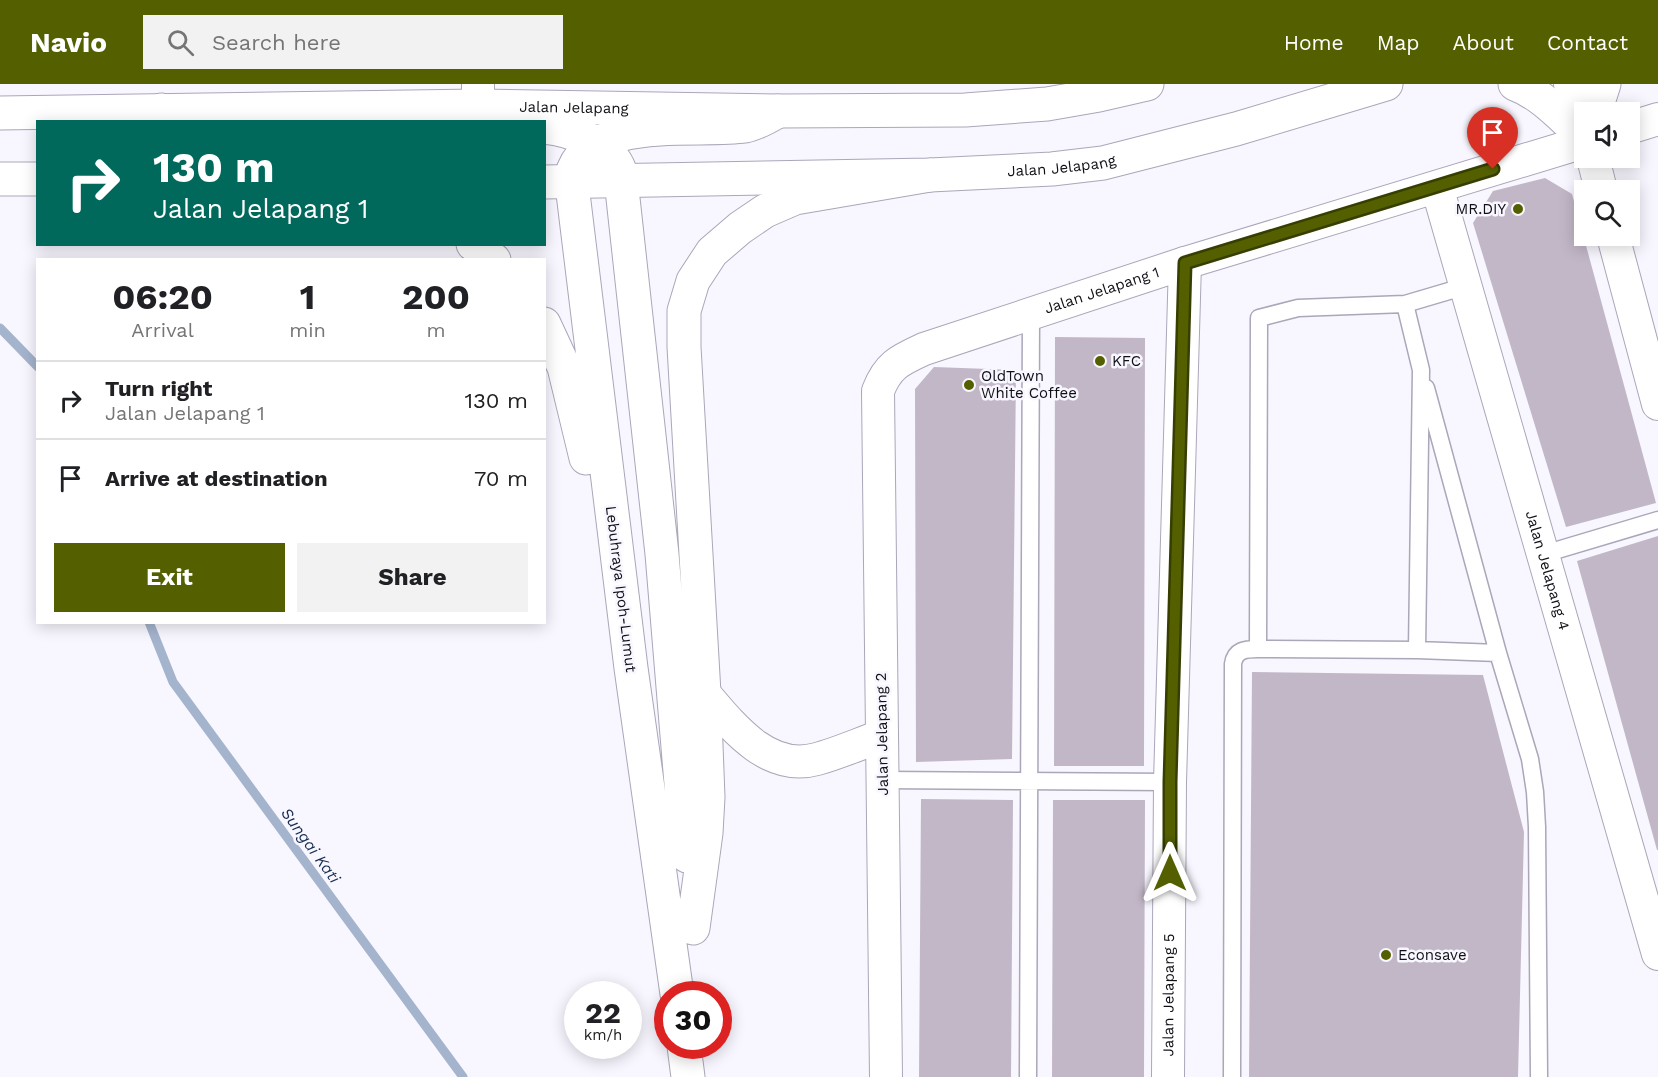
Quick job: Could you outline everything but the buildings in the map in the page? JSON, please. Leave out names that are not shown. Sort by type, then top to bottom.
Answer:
[{"type":"main road","name":"Jalan Jelapang","points":[[6,113],[172,116],[478,95],[778,111],[965,110],[1035,105],[1100,96],[1147,84]]},
{"type":"main road","name":"Jalan Jelapang","points":[[558,182],[930,175],[1052,169],[1103,163],[1236,129],[1386,84]]},
{"type":"main road","points":[[1515,84],[1524,87],[1547,103],[1574,128]]},
{"type":"main road","points":[[1598,102],[1604,84]]},
{"type":"main road","points":[[558,182],[581,156],[595,145],[624,133],[643,129],[747,126],[778,111]]},
{"type":"main road","points":[[546,127],[569,131],[595,145],[615,159],[620,171],[662,554],[693,928],[694,981]]},
{"type":"main road","points":[[693,928],[706,833],[708,797],[684,348],[684,311],[693,281],[712,252],[740,228],[765,211],[795,198],[930,175]]},
{"type":"main road","points":[[0,179],[36,179]]},
{"type":"main road","name":"Lebuhraya Ipoh-Lumut","points":[[558,182],[675,981]]},
{"type":"main road","points":[[476,246],[491,258]]},
{"type":"main road","points":[[546,328],[564,367],[578,422],[631,668]]},
{"type":"main road","points":[[686,1059],[688,1077]]},
{"type":"main road","points":[[695,1059],[695,1077]]},
{"type":"street","points":[[1570,84],[1576,102]]},
{"type":"street","points":[[1640,125],[1658,119]]},
{"type":"street","name":"Jalan Jelapang 1","points":[[878,391],[884,376],[894,365],[924,349],[1185,263],[1574,145]]},
{"type":"street","name":"Jalan Jelapang 4","points":[[1437,187],[1658,952]]},
{"type":"street","points":[[1616,246],[1658,404]]},
{"type":"street","name":"Jalan Jelapang 5","points":[[1168,1077],[1170,782],[1185,263]]},
{"type":"street","name":"Jalan Jelapang 2","points":[[878,391],[886,1077]]},
{"type":"street","points":[[704,693],[730,723],[754,745],[779,759],[799,761],[816,759],[882,736]]},
{"type":"lane","points":[[1258,650],[1259,318],[1298,308],[1405,304],[1466,286]]},
{"type":"lane","points":[[1405,304],[1498,653],[1530,759],[1537,827],[1539,1077]]},
{"type":"lane","points":[[1028,1077],[1031,315]]},
{"type":"lane","points":[[1417,650],[1421,370]]},
{"type":"lane","points":[[1544,554],[1658,519]]},
{"type":"lane","points":[[1232,1077],[1234,658],[1238,652],[1245,649],[1498,653]]},
{"type":"lane","points":[[883,780],[1170,782]]},
{"type":"waterway","name":"Sungai Kati","points":[[0,328],[36,365]]},
{"type":"waterway","name":"Sungai Kati","points":[[150,624],[173,682],[463,1077]]},
{"type":"place","name":"MR.DIY","points":[[1518,209]]},
{"type":"place","name":"KFC","points":[[1100,361]]},
{"type":"place","name":"OldTown White Coffee","points":[[969,385]]},
{"type":"place","name":"Econsave","points":[[1386,955]]},
{"type":"route","points":[[1170,873],[1170,782],[1185,263],[1493,169]]}]
